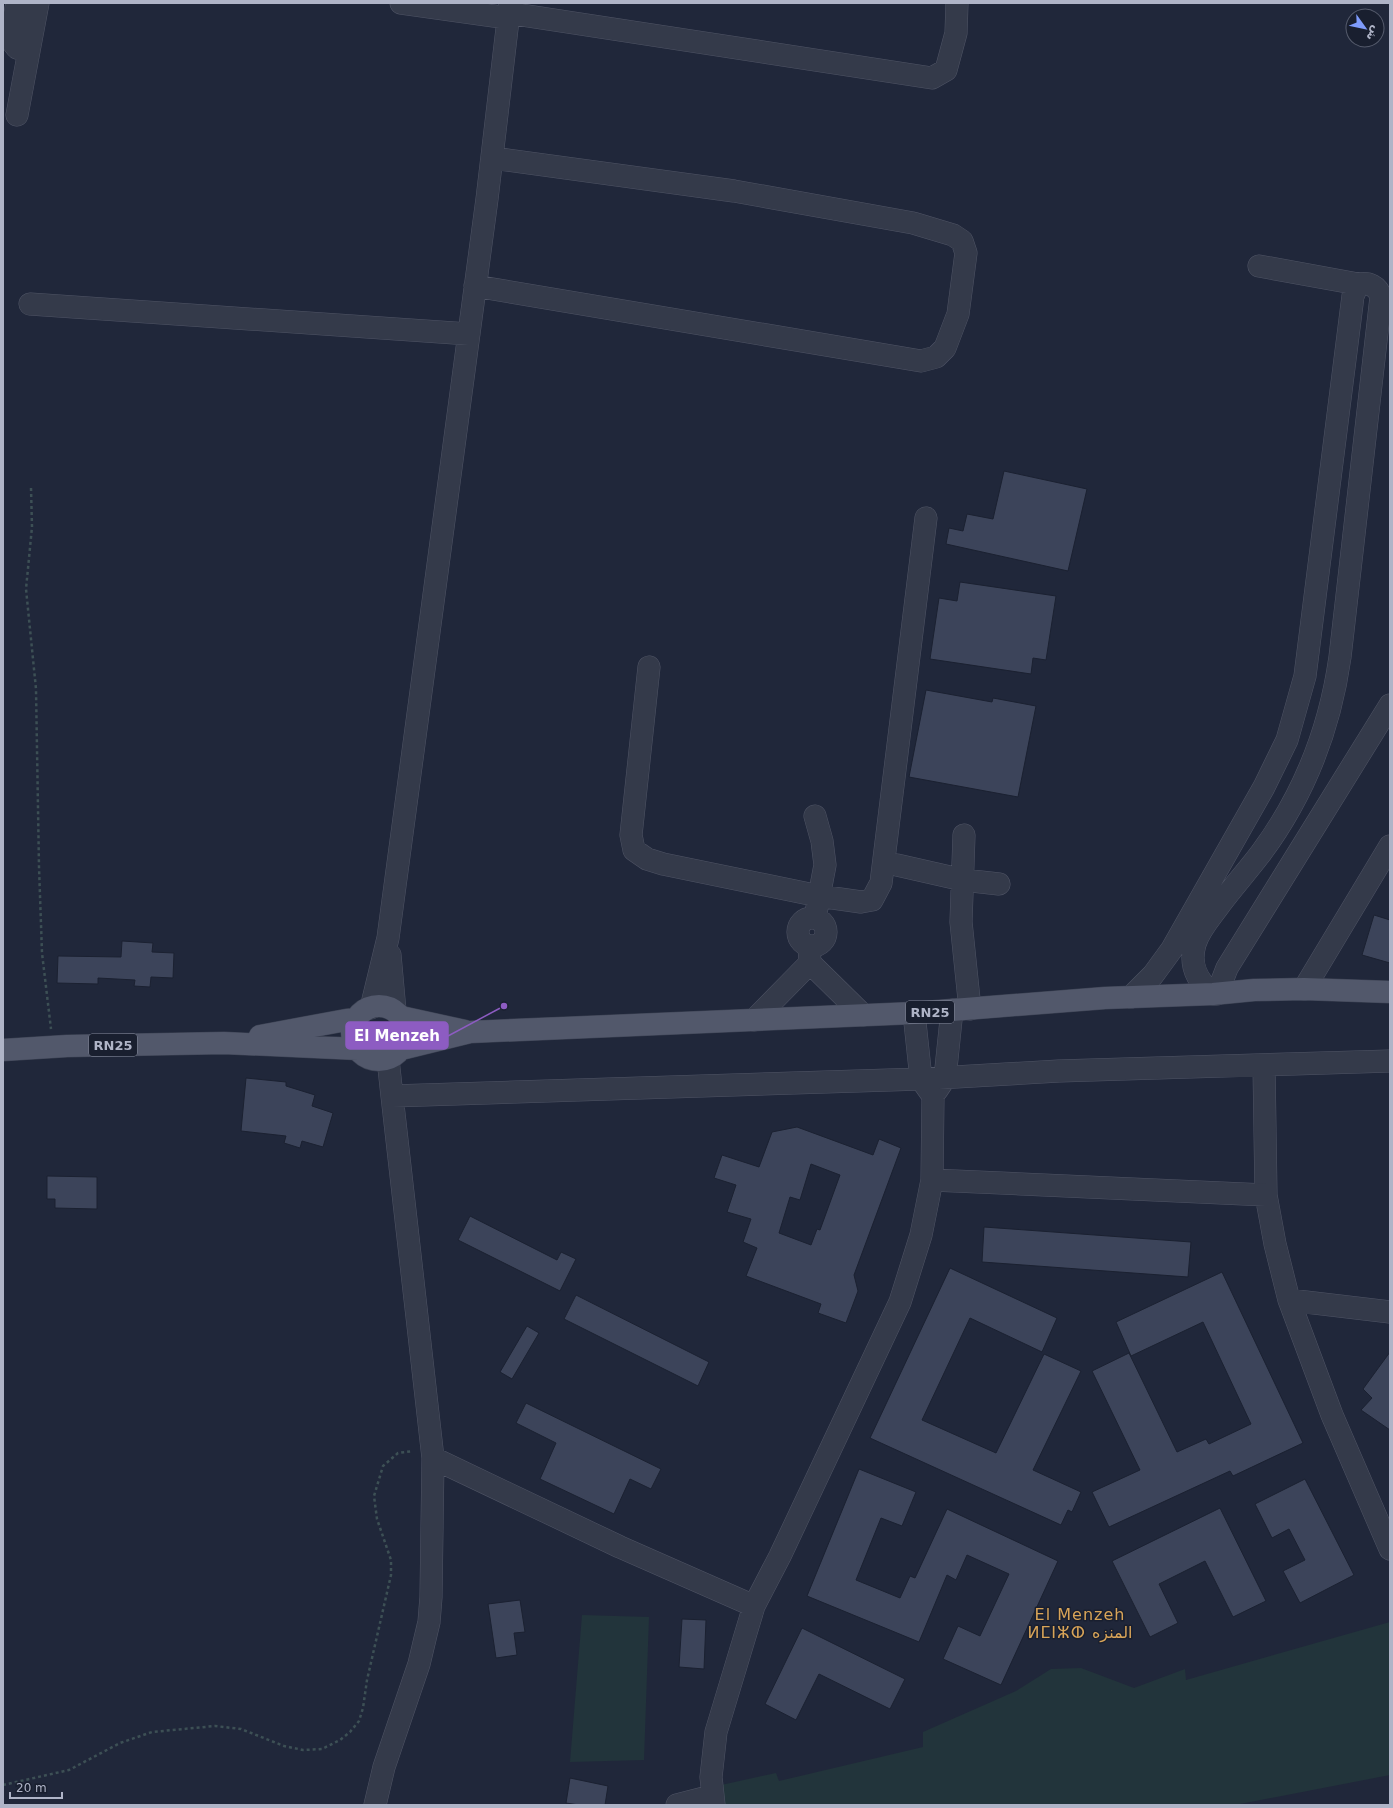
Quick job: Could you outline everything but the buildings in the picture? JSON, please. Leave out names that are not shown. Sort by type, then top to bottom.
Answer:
[{"type":"main road","name":"RN25","points":[[3,1050],[53,1047],[224,1043],[358,1049],[371,1059],[394,1054],[470,1032],[914,1013],[1131,997],[1215,994],[1254,990],[1304,989],[1390,992]]},
{"type":"main road","name":"RN25","points":[[224,1043],[364,1013],[383,1007],[398,1014],[470,1032]]},
{"type":"main road","points":[[358,1049],[352,1033],[354,1025],[364,1013]]},
{"type":"main road","points":[[394,1054],[406,1033],[405,1025],[398,1014]]},
{"type":"street","points":[[17,3],[10,39],[17,48],[29,51]]},
{"type":"street","points":[[18,115],[38,3]]},
{"type":"street","points":[[401,3],[509,11],[932,78],[946,70],[956,33],[957,3]]},
{"type":"street","points":[[364,1013],[388,938],[476,286],[509,11]]},
{"type":"street","points":[[476,286],[921,361],[936,357],[947,344],[958,314],[966,253],[962,241],[953,235],[913,223],[734,191],[492,158]]},
{"type":"street","points":[[1131,997],[1154,975],[1196,922],[1261,852],[1292,804],[1316,754],[1331,706],[1340,657],[1381,297],[1376,288],[1367,283],[1358,284],[1259,266]]},
{"type":"street","points":[[1358,284],[1353,296],[1308,654],[1300,697],[1287,740],[1278,760],[1196,922],[1196,942],[1193,953],[1193,966],[1197,977],[1204,987],[1215,994],[1227,968],[1390,705]]},
{"type":"street","points":[[30,304],[469,334]]},
{"type":"street","points":[[649,667],[631,835],[634,850],[647,859],[663,864],[819,896],[861,902],[872,900],[882,883],[926,518]]},
{"type":"street","points":[[815,816],[822,841],[825,864],[815,918],[803,922],[799,926],[798,933],[800,939],[810,954],[862,1015]]},
{"type":"street","points":[[946,1078],[961,1010],[961,922],[964,835]]},
{"type":"street","points":[[1304,989],[1390,846]]},
{"type":"street","points":[[897,865],[962,880],[999,884]]},
{"type":"street","points":[[388,938],[398,1014]]},
{"type":"street","points":[[754,1020],[810,954]]},
{"type":"street","points":[[677,1805],[713,1801],[711,1777],[716,1732],[754,1606],[780,1556],[900,1302],[921,1235],[932,1180],[927,1088],[914,1013]]},
{"type":"street","points":[[375,1805],[384,1767],[419,1664],[429,1622],[431,1597],[433,1458],[392,1096],[394,1054]]},
{"type":"street","points":[[392,1096],[927,1088],[946,1078],[1059,1071],[1390,1061]]},
{"type":"street","points":[[1264,1065],[1266,1195],[1275,1244],[1289,1300],[1332,1415],[1390,1549]]},
{"type":"street","points":[[932,1180],[1266,1195]]},
{"type":"street","points":[[1289,1300],[1390,1312]]},
{"type":"street","points":[[433,1458],[620,1547],[754,1606]]},
{"type":"path","points":[[31,488],[32,527],[26,589],[36,689],[42,953],[53,1047]]},
{"type":"path","points":[[3,1785],[69,1770],[120,1743],[152,1732],[215,1726],[241,1729],[284,1746],[303,1750],[322,1749],[340,1740],[350,1732],[359,1721],[391,1575],[391,1560],[377,1519],[374,1496],[383,1466],[398,1454],[411,1451],[433,1458]]},
{"type":"shaded area","points":[[582,1615],[649,1617],[644,1760],[570,1762]]},
{"type":"shaded area","points":[[1390,1622],[1390,1775],[1235,1805],[724,1805],[721,1785],[776,1773],[779,1781],[923,1747],[923,1732],[1016,1691],[1051,1669],[1081,1668],[1134,1688],[1185,1669],[1186,1680]]},
{"type":"place","name":"El Menzeh","points":[[504,1006]]},
{"type":"district","name":"El Menzeh ⵍⵎⵏⵣⵀ المنزه","points":[[1080,1623]]}]
